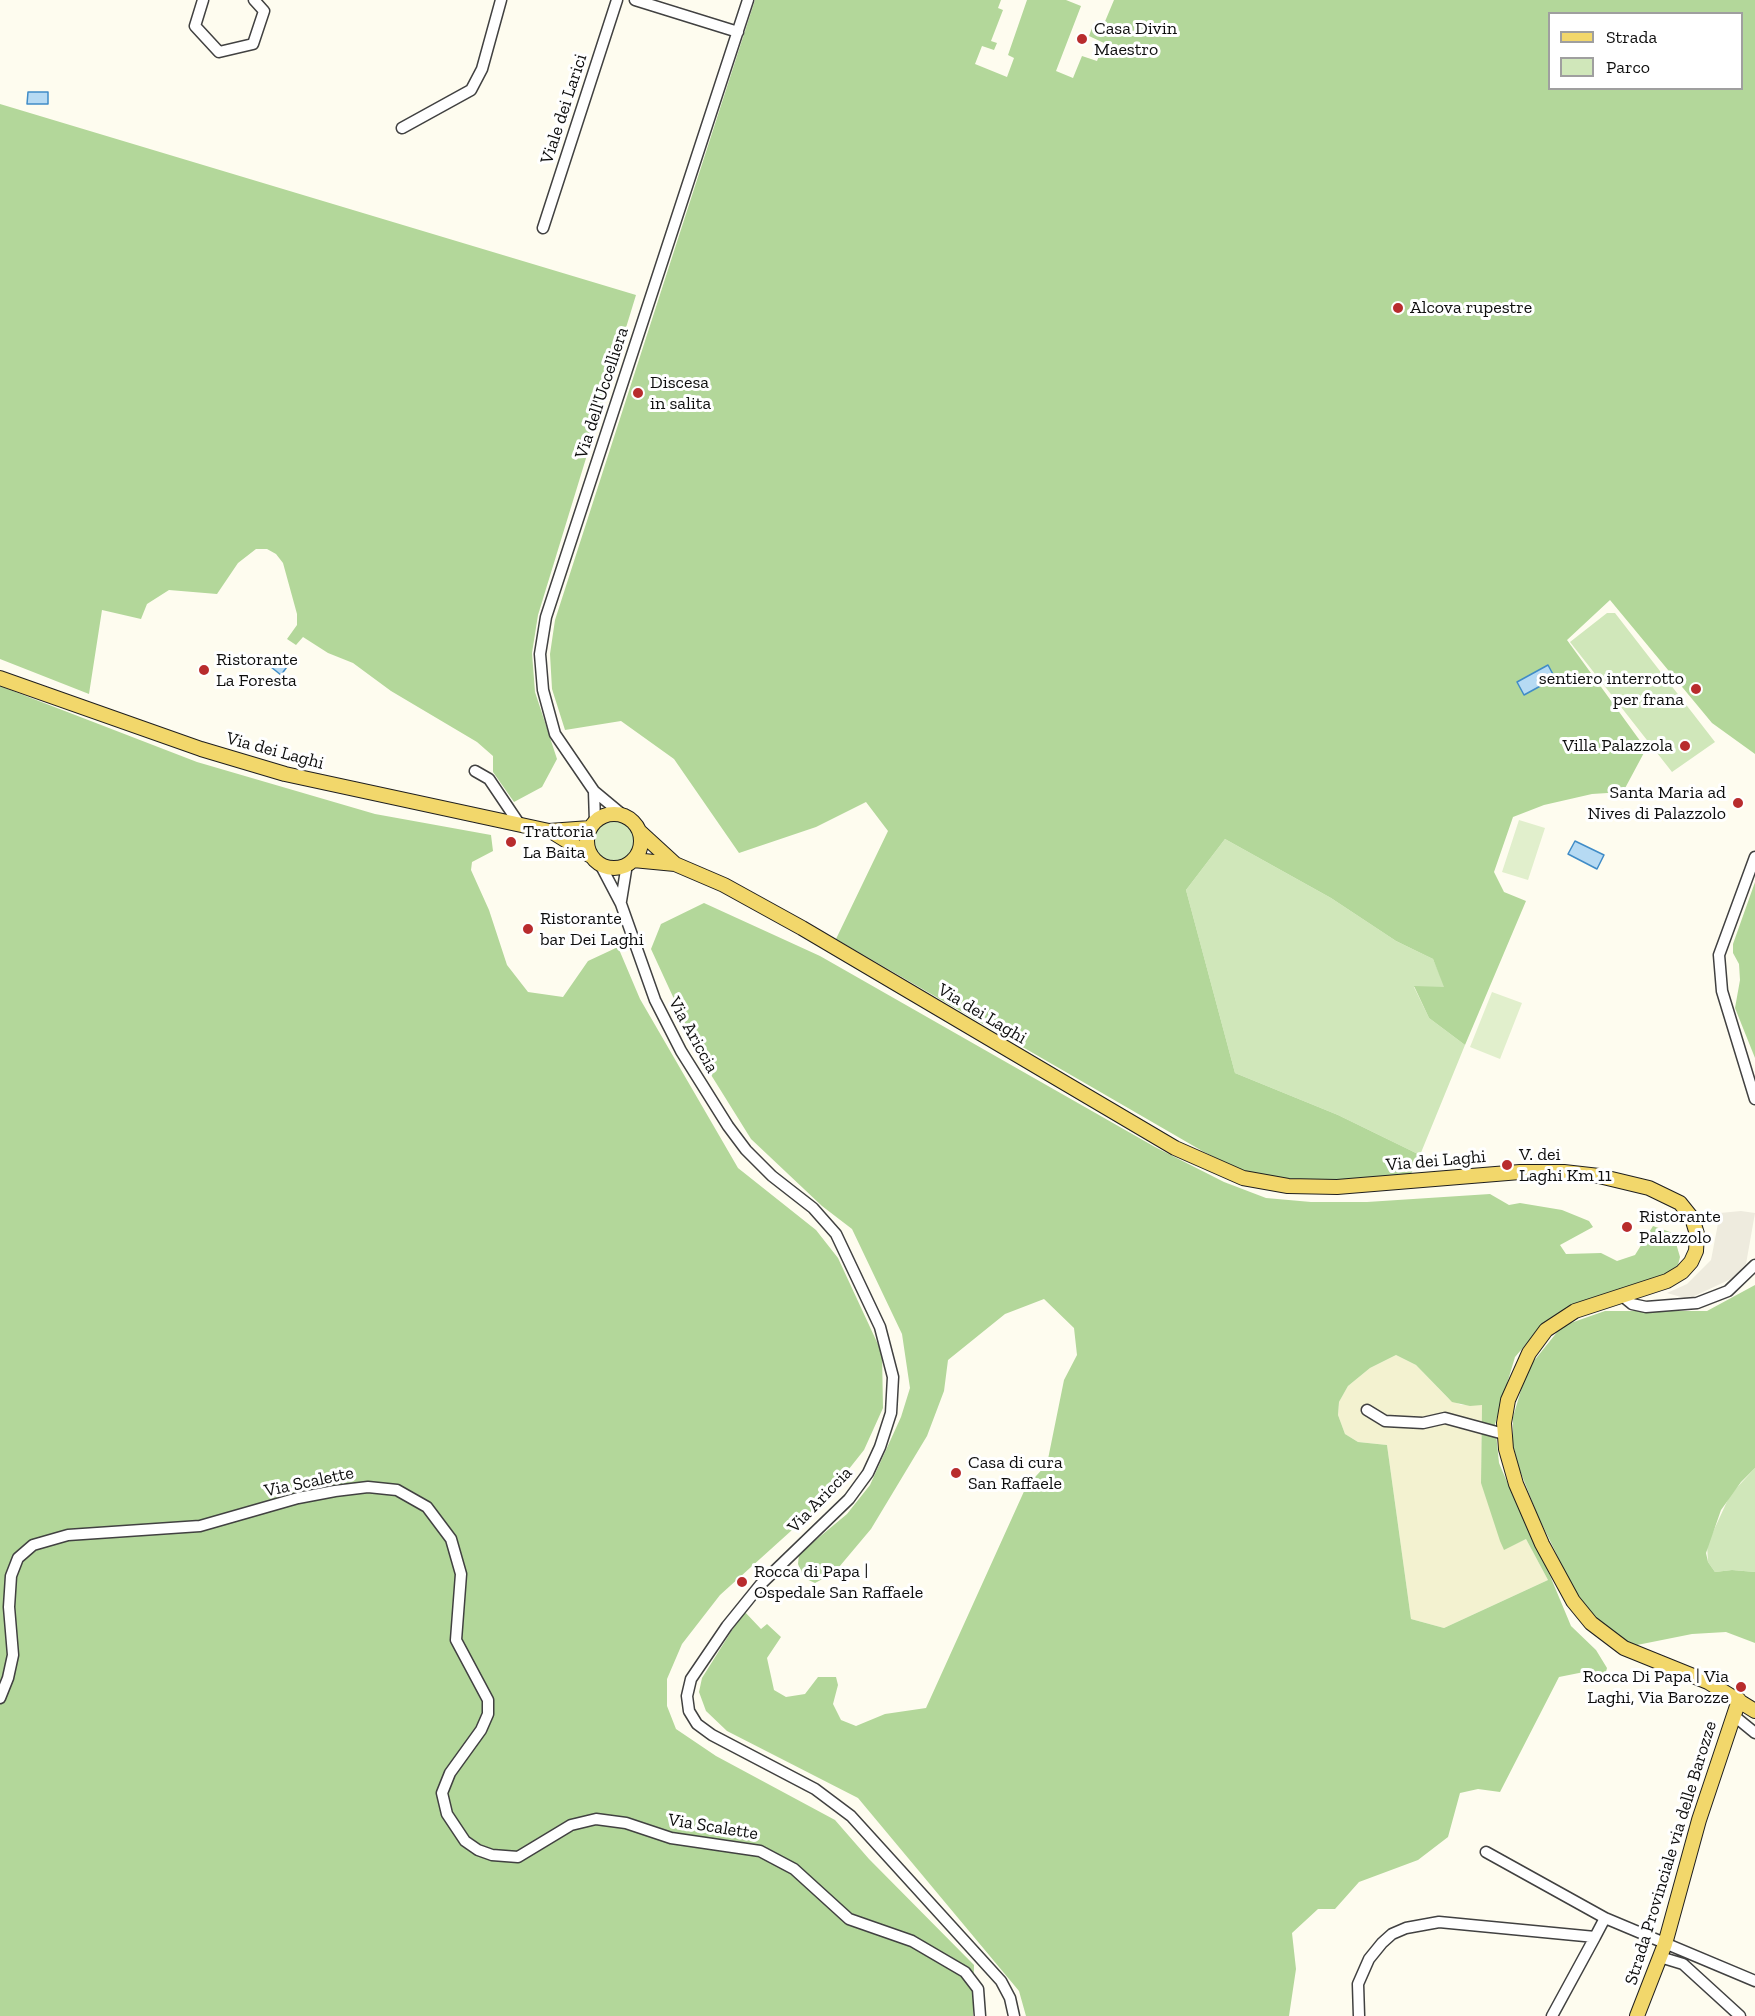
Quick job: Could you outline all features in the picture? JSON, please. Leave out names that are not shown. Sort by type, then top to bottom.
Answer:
[{"type":"main road","name":"Via dei Laghi","points":[[0,678],[243,762],[320,782],[549,831],[592,825]]},
{"type":"main road","points":[[609,815],[624,816],[637,828],[641,842],[630,862],[615,868],[596,860],[587,842],[592,825],[609,815]]},
{"type":"main road","name":"Via dei Laghi","points":[[637,828],[675,864]]},
{"type":"main road","name":"Via dei Laghi","points":[[549,831],[596,860]]},
{"type":"main road","name":"Via dei Laghi","points":[[630,862],[675,864],[714,880],[782,917],[1175,1148],[1243,1178],[1276,1185],[1337,1187],[1558,1171],[1606,1177],[1656,1190],[1680,1203],[1692,1218],[1697,1234],[1696,1251],[1691,1262],[1676,1276],[1575,1311],[1556,1322],[1542,1335],[1529,1353],[1511,1392],[1505,1417],[1504,1434],[1511,1470],[1532,1524],[1566,1589],[1586,1617],[1624,1648],[1697,1677],[1755,1711]]},
{"type":"main road","name":"Strada Provinciale via delle Barozze","points":[[1637,2016],[1663,1950],[1699,1820],[1739,1700]]},
{"type":"street","points":[[203,0],[195,26],[219,52],[253,44],[264,11],[254,0]]},
{"type":"street","points":[[402,128],[471,90],[482,69],[501,0]]},
{"type":"street","name":"Viale dei Larici","points":[[543,228],[617,0]]},
{"type":"street","points":[[635,0],[738,32]]},
{"type":"street","name":"Via dell'Uccelliera","points":[[624,816],[594,791],[566,753],[552,723],[543,690],[540,654],[546,617],[748,0]]},
{"type":"street","points":[[475,771],[489,779],[520,825]]},
{"type":"street","points":[[592,825],[594,791]]},
{"type":"street","points":[[1755,857],[1719,955],[1722,991],[1755,1099]]},
{"type":"street","name":"Via Ariccia","points":[[596,860],[621,904],[658,1007],[686,1060],[722,1116],[757,1162],[821,1215],[843,1245],[883,1335],[893,1377],[891,1413],[880,1447],[868,1473],[849,1499],[761,1584],[726,1626],[691,1679],[687,1696],[689,1711],[697,1724],[715,1737],[815,1789],[851,1815],[1001,1981],[1011,1998],[1014,2016]]},
{"type":"street","name":"Via Ariccia","points":[[621,904],[630,862]]},
{"type":"street","points":[[1621,1295],[1632,1304],[1646,1307],[1697,1303],[1728,1291],[1755,1265]]},
{"type":"street","points":[[1367,1410],[1384,1421],[1423,1423],[1445,1418],[1504,1434]]},
{"type":"street","name":"Via Scalette","points":[[0,1698],[8,1678],[13,1655],[9,1607],[11,1576],[18,1558],[33,1545],[68,1535],[200,1526],[298,1498],[335,1491],[369,1487],[397,1490],[427,1507],[451,1539],[461,1574],[456,1640],[488,1697],[488,1711],[481,1730],[450,1773],[442,1793],[447,1814],[465,1841],[478,1850],[492,1855],[518,1857],[571,1825],[587,1819],[601,1819],[626,1823],[671,1838],[760,1851],[794,1869],[849,1918],[916,1943],[965,1972],[978,1989],[980,2016]]},
{"type":"street","points":[[1733,1715],[1755,1733]]},
{"type":"street","points":[[1486,1852],[1663,1950],[1683,1964],[1740,2016]]},
{"type":"street","points":[[1552,2016],[1605,1918]]},
{"type":"street","points":[[1359,2016],[1358,1984],[1370,1959],[1392,1934],[1406,1928],[1439,1922],[1596,1937]]},
{"type":"street","points":[[1663,1950],[1755,1981]]},
{"type":"green space","points":[[755,0],[1001,0],[998,8],[1003,10],[991,41],[997,43],[994,50],[982,46],[975,64],[1007,77],[1014,58],[1008,55],[1027,0],[1066,0],[1081,6],[1056,71],[1073,78],[1082,56],[1097,61],[1104,43],[1089,36],[1092,28],[1101,31],[1114,0],[1755,0],[1755,754],[1712,723],[1610,600],[1567,640],[1646,749],[1623,792],[1592,794],[1544,805],[1513,817],[1494,872],[1504,892],[1526,901],[1465,1045],[1429,1018],[1414,986],[1444,987],[1433,959],[1396,941],[1331,898],[1225,839],[1186,890],[1235,1073],[1338,1115],[1420,1155],[1410,1176],[1329,1182],[1279,1180],[1243,1171],[1204,1152],[836,939],[888,831],[866,802],[816,827],[739,853],[674,759],[621,721],[565,730],[552,689],[550,654],[555,620]]},
{"type":"green space","points":[[0,104],[636,295],[538,615],[532,653],[535,692],[557,759],[542,787],[514,802],[493,772],[493,756],[477,742],[391,691],[353,663],[328,653],[303,637],[296,645],[287,639],[297,625],[297,614],[283,563],[276,554],[267,549],[256,549],[238,563],[217,594],[169,590],[147,604],[141,619],[102,610],[89,694],[0,659]]},
{"type":"green space","points":[[1607,613],[1615,613],[1715,742],[1672,772],[1570,642]]},
{"type":"green space","points":[[0,686],[197,762],[375,814],[491,835],[493,851],[472,862],[471,870],[489,910],[507,965],[528,992],[563,997],[588,961],[618,947],[640,999],[738,1168],[816,1230],[838,1258],[882,1353],[883,1408],[864,1450],[822,1503],[720,1595],[682,1644],[667,1679],[667,1706],[676,1729],[716,1756],[835,1820],[869,1859],[974,1965],[973,2016],[0,2016]]},
{"type":"green space","points":[[614,820],[622,821],[629,826],[634,833],[634,849],[629,856],[622,861],[614,862],[606,861],[599,856],[594,849],[593,841],[594,833],[599,826],[606,821]]},
{"type":"green space","points":[[1519,820],[1545,828],[1528,880],[1502,872]]},
{"type":"green space","points":[[1225,839],[1331,898],[1396,941],[1433,959],[1445,987],[1414,987],[1429,1018],[1465,1045],[1420,1155],[1338,1115],[1235,1073],[1186,890]]},
{"type":"green space","points":[[1755,882],[1755,1058],[1735,1008],[1740,980],[1739,964],[1733,953],[1733,944]]},
{"type":"green space","points":[[704,903],[820,956],[1155,1147],[1224,1182],[1266,1198],[1311,1202],[1367,1202],[1490,1194],[1509,1205],[1520,1203],[1562,1210],[1589,1221],[1593,1227],[1560,1245],[1566,1254],[1601,1253],[1617,1261],[1635,1255],[1653,1226],[1673,1233],[1680,1257],[1678,1265],[1664,1276],[1576,1303],[1540,1328],[1515,1357],[1495,1424],[1499,1463],[1571,1626],[1596,1650],[1607,1668],[1604,1679],[1584,1672],[1559,1677],[1500,1792],[1478,1789],[1460,1793],[1448,1837],[1418,1860],[1359,1882],[1335,1909],[1318,1909],[1292,1933],[1296,1969],[1289,2016],[1026,2016],[1019,1991],[858,1798],[727,1731],[706,1711],[699,1692],[702,1678],[744,1611],[761,1629],[767,1624],[781,1637],[767,1658],[774,1690],[786,1697],[805,1694],[818,1677],[836,1677],[838,1685],[833,1704],[841,1720],[856,1726],[885,1714],[926,1708],[1026,1487],[1047,1464],[1064,1380],[1077,1355],[1074,1328],[1044,1299],[1005,1314],[948,1360],[944,1391],[927,1436],[871,1529],[834,1573],[815,1583],[804,1578],[798,1564],[799,1554],[847,1514],[870,1485],[901,1417],[910,1388],[902,1334],[852,1229],[822,1206],[751,1139],[703,1062],[651,949],[661,924]],"holes":[[[1396,1355],[1416,1365],[1452,1402],[1470,1406],[1482,1405],[1481,1483],[1500,1541],[1504,1550],[1526,1539],[1548,1580],[1444,1628],[1411,1619],[1387,1445],[1358,1442],[1345,1434],[1338,1415],[1339,1402],[1348,1386],[1370,1368]]]},
{"type":"green space","points":[[1492,992],[1522,1003],[1500,1059],[1470,1047]]},
{"type":"green space","points":[[1755,1285],[1755,1468],[1741,1482],[1721,1510],[1706,1553],[1708,1562],[1715,1572],[1732,1570],[1755,1572],[1755,1643],[1726,1632],[1692,1634],[1632,1646],[1598,1624],[1577,1596],[1537,1514],[1519,1468],[1513,1445],[1513,1417],[1521,1390],[1529,1367],[1562,1326],[1605,1311],[1707,1311]]},
{"type":"green space","points":[[1396,1355],[1416,1365],[1449,1399],[1461,1405],[1482,1405],[1481,1482],[1504,1549],[1526,1539],[1548,1580],[1444,1628],[1411,1619],[1387,1445],[1358,1442],[1345,1434],[1338,1415],[1339,1402],[1348,1386],[1370,1368]]},
{"type":"green space","points":[[1755,1468],[1755,1572],[1732,1570],[1715,1572],[1708,1562],[1707,1545],[1730,1495]]},
{"type":"shaded area","points":[[1741,1211],[1755,1213],[1746,1264],[1733,1278],[1688,1299],[1667,1293],[1687,1284],[1711,1260],[1720,1213]]},
{"type":"water","points":[[28,92],[48,92],[48,104],[27,104]]},
{"type":"water","points":[[286,655],[289,664],[281,675],[271,667],[280,656]]},
{"type":"water","points":[[1548,665],[1555,678],[1524,695],[1517,682]]},
{"type":"water","points":[[1575,841],[1604,855],[1597,869],[1568,854]]},
{"type":"place","name":"Casa Divin Maestro","points":[[1082,39]]},
{"type":"place","name":"Alcova rupestre","points":[[1398,308]]},
{"type":"place","name":"Discesa in salita","points":[[638,393]]},
{"type":"place","name":"Ristorante La Foresta","points":[[204,670]]},
{"type":"place","name":"sentiero interrotto per frana","points":[[1696,689]]},
{"type":"place","name":"Villa Palazzola","points":[[1685,746]]},
{"type":"place","name":"Santa Maria ad Nives di Palazzolo","points":[[1738,803]]},
{"type":"place","name":"Trattoria La Baita","points":[[511,842]]},
{"type":"place","name":"Ristorante bar Dei Laghi","points":[[528,929]]},
{"type":"place","name":"V. dei Laghi Km 11","points":[[1507,1165]]},
{"type":"place","name":"Ristorante Palazzolo","points":[[1627,1227]]},
{"type":"place","name":"Casa di cura San Raffaele","points":[[956,1473]]},
{"type":"place","name":"Rocca di Papa | Ospedale San Raffaele","points":[[742,1582]]},
{"type":"place","name":"Rocca Di Papa | Via Laghi, Via Barozze","points":[[1741,1687]]}]
